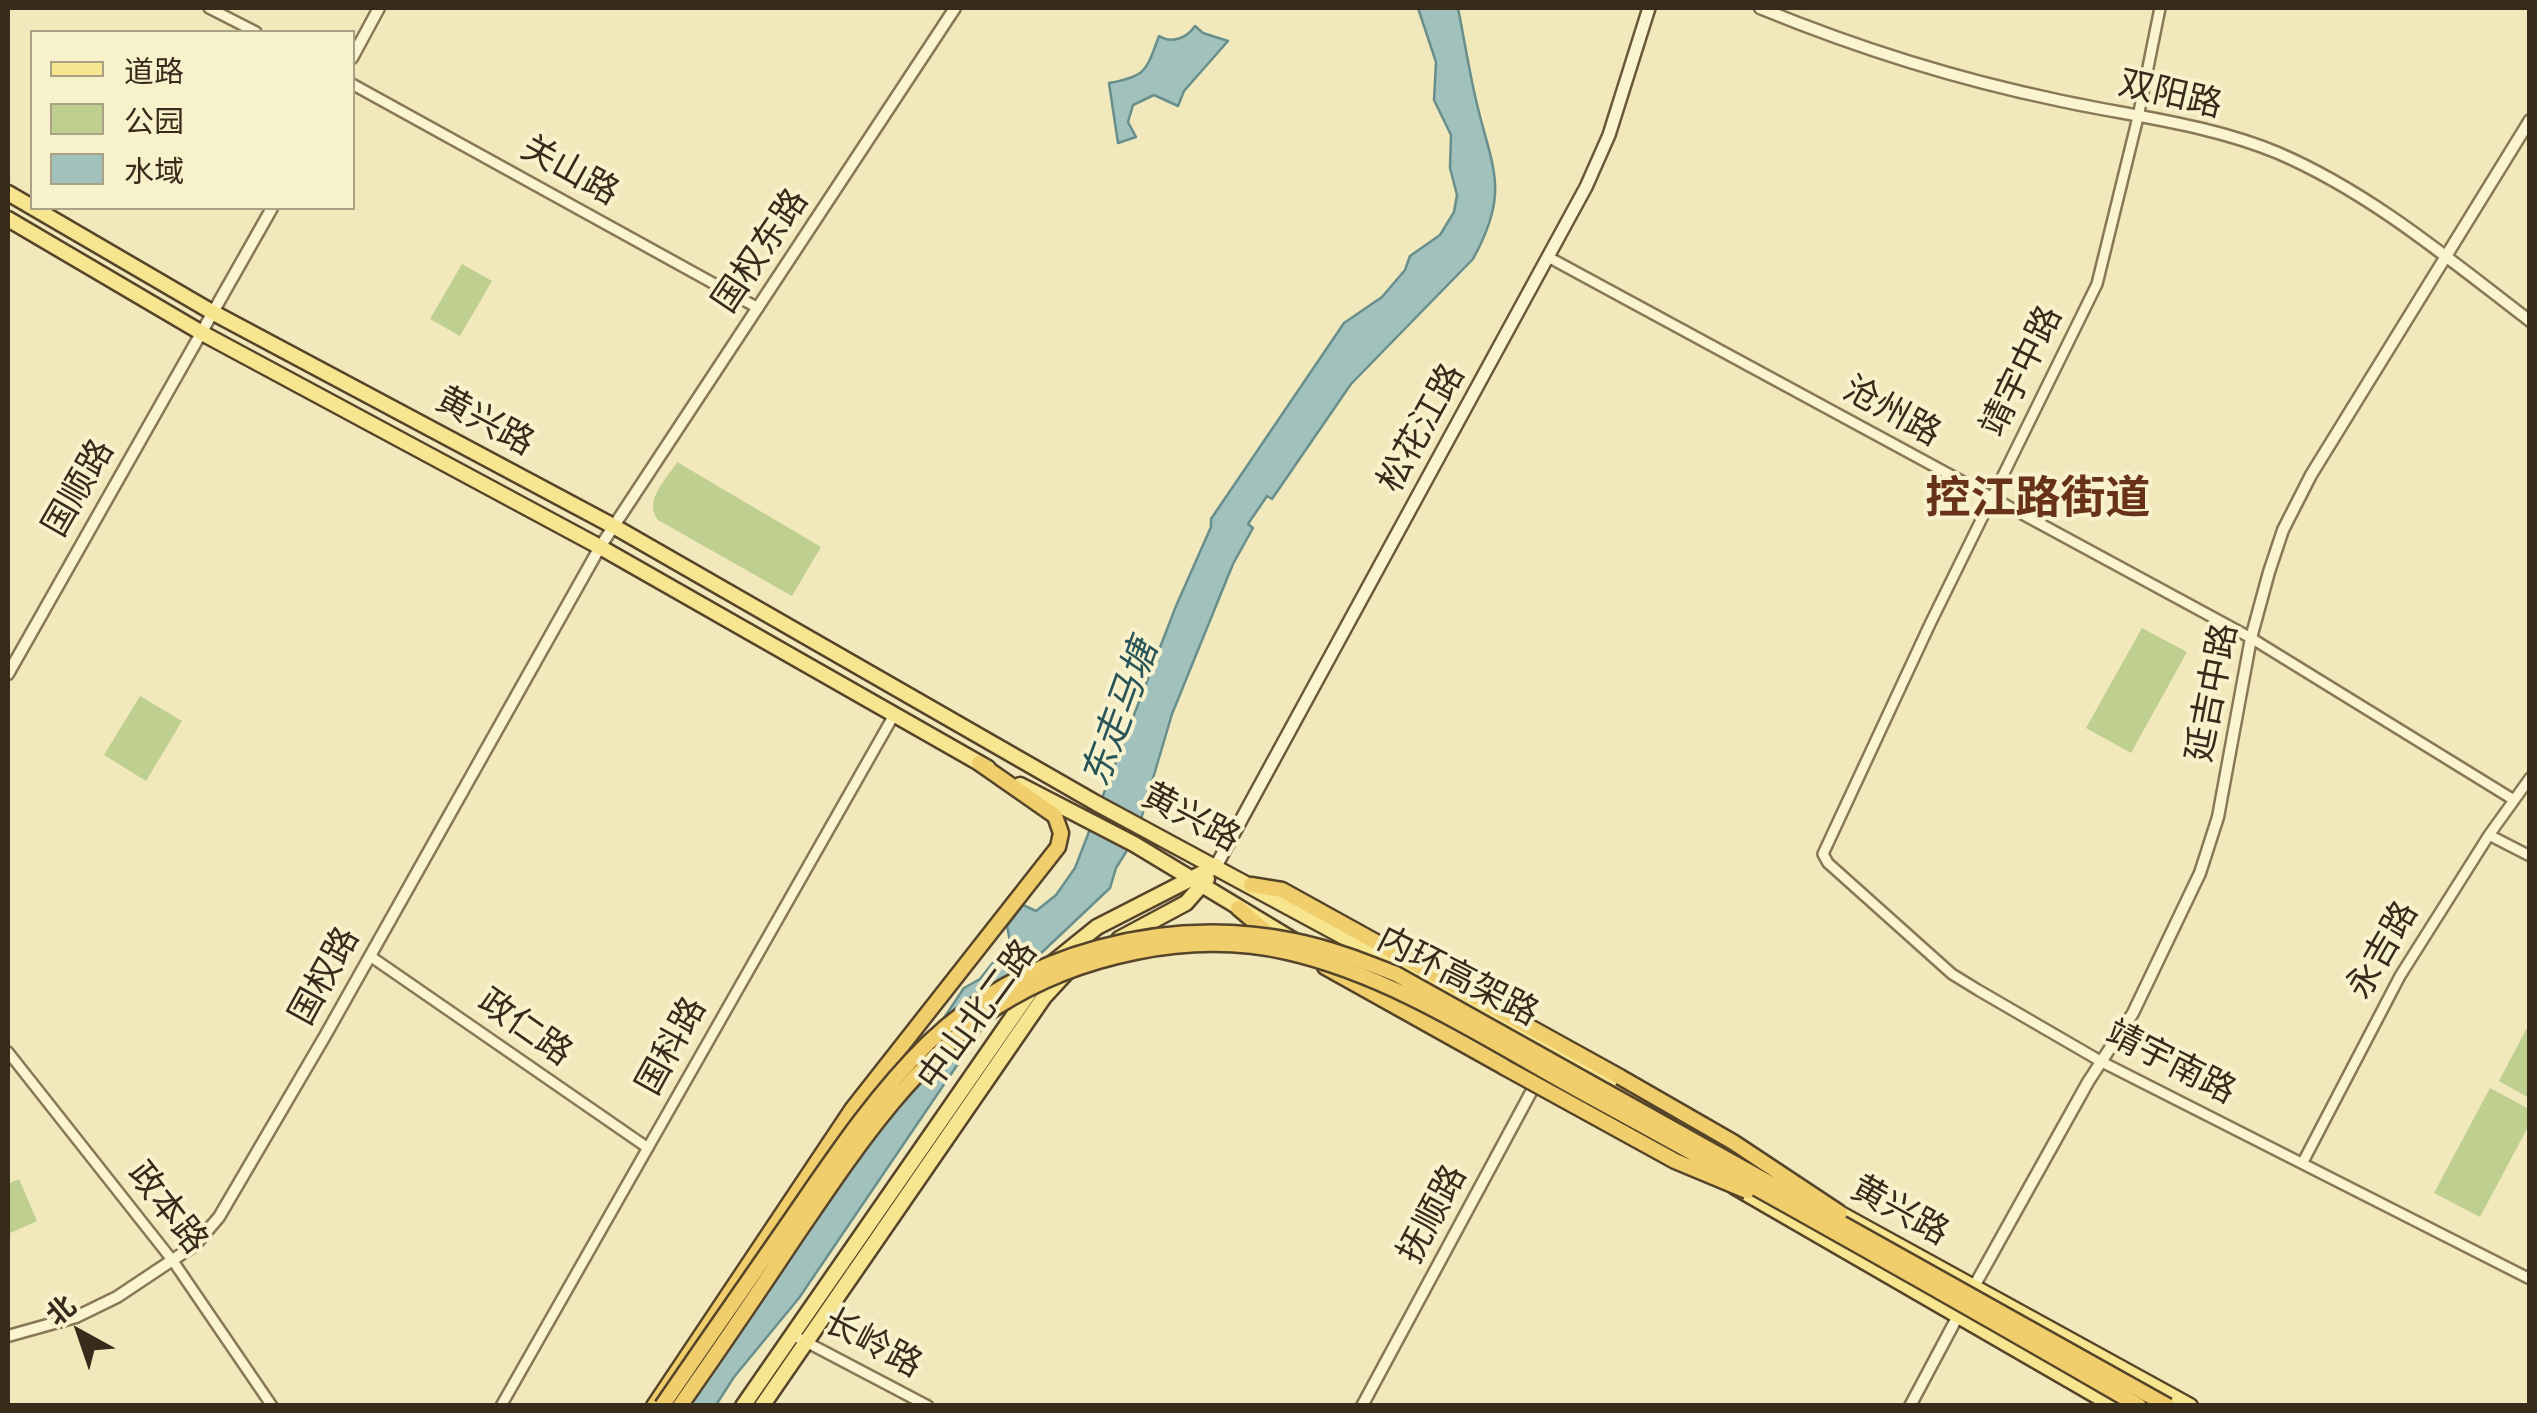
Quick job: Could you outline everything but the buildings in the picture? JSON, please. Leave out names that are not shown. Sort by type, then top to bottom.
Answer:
[{"type":"highway","points":[[654,1406],[826,1145],[1058,847],[1060,821],[979,762]]},
{"type":"highway","points":[[1251,885],[1282,890],[1620,1078],[1732,1142],[1915,1264]]},
{"type":"highway","points":[[1238,908],[1288,948],[1675,1161],[1798,1213]]},
{"type":"highway","name":"内环高架路","points":[[662,1406],[864,1117],[929,1042],[998,990],[1086,950],[1171,934],[1220,932],[1295,940],[1396,974],[2168,1406]]},
{"type":"highway","name":"内环高架路","points":[[680,1406],[846,1164],[899,1093],[943,1048],[997,1007],[1045,981],[1135,952],[1194,946],[1286,952],[1378,980],[2139,1406]]},
{"type":"main road","name":"松花江路","points":[[1216,866],[1550,258],[1609,135],[1649,8]]},
{"type":"main road","name":"黄兴路","points":[[8,194],[30,207]]},
{"type":"main road","name":"黄兴路","points":[[36,210],[212,312],[615,528],[1139,827],[1553,1050],[2190,1406]]},
{"type":"main road","name":"黄兴路","points":[[8,219],[202,333],[600,547],[894,715],[1134,844],[1238,908],[2114,1406]]},
{"type":"main road","name":"中山北二路","points":[[743,1406],[1045,970],[1098,927],[1197,882],[1216,866]]},
{"type":"main road","name":"中山北二路","points":[[762,1406],[1055,984],[1100,950],[1186,902],[1197,882]]},
{"type":"street","points":[[209,8],[252,30]]},
{"type":"street","points":[[355,52],[379,8]]},
{"type":"street","name":"国权东路","points":[[600,547],[955,8]]},
{"type":"street","name":"双阳路","points":[[1760,8],[1887,54],[1980,82],[2252,144],[2295,161],[2341,184],[2530,321]]},
{"type":"street","name":"靖宇中路","points":[[1824,848],[2097,284],[2160,8]]},
{"type":"street","name":"关山路","points":[[355,86],[758,308]]},
{"type":"street","name":"延吉中路","points":[[1910,1406],[1973,1287],[2164,952],[2200,873],[2218,818],[2251,638],[2283,530],[2310,475],[2530,120]]},
{"type":"street","name":"国顺路","points":[[8,674],[271,210]]},
{"type":"street","name":"沧州路","points":[[1550,258],[2251,638],[2514,800]]},
{"type":"street","name":"国权路","points":[[8,1336],[76,1317],[117,1298],[195,1245],[219,1217],[600,547]]},
{"type":"street","name":"国科路","points":[[501,1406],[894,715]]},
{"type":"street","name":"永吉路","points":[[2303,1162],[2400,976],[2530,778]]},
{"type":"street","points":[[2489,835],[2530,856]]},
{"type":"street","name":"靖宇南路","points":[[1824,848],[1828,864],[1952,974],[2102,1062],[2530,1279]]},
{"type":"street","name":"政仁路","points":[[370,956],[648,1148]]},
{"type":"street","name":"抚顺路","points":[[1362,1406],[1553,1050]]},
{"type":"street","name":"政本路","points":[[8,1052],[173,1261],[272,1406]]},
{"type":"street","name":"长岭路","points":[[791,1334],[928,1406]]},
{"type":"green space","points":[[462,264],[492,281],[460,336],[430,319]]},
{"type":"green space","points":[[677,462],[821,547],[792,596],[658,520],[654,513],[655,498]]},
{"type":"green space","points":[[2142,628],[2187,652],[2131,753],[2086,728]]},
{"type":"green space","points":[[140,696],[182,721],[146,781],[104,755]]},
{"type":"green space","points":[[2529,1024],[2529,1098],[2499,1081]]},
{"type":"green space","points":[[2490,1088],[2529,1109],[2529,1125],[2480,1217],[2434,1193]]},
{"type":"green space","points":[[19,1179],[37,1221],[8,1234],[8,1184]]},
{"type":"water","name":"东走马塘","points":[[1418,8],[1458,8],[1492,162],[1492,215],[1473,259],[1351,384],[1272,499],[1267,496],[1248,524],[1253,528],[1233,564],[1172,714],[1136,836],[1116,868],[1110,888],[1019,974],[799,1298],[716,1405],[684,1406],[964,988],[980,979],[1010,941],[1007,926],[1023,905],[1036,911],[1056,895],[1075,868],[1211,519],[1344,323],[1382,297],[1405,270],[1410,256],[1440,235],[1454,212],[1457,195],[1450,168],[1451,135],[1434,100],[1436,62]]},
{"type":"water","points":[[1195,26],[1203,33],[1228,41],[1184,91],[1178,106],[1154,95],[1133,105],[1128,122],[1136,137],[1118,143],[1109,83],[1131,78],[1143,70],[1159,36],[1179,38]]},
{"type":"district","name":"控江路街道","points":[[2038,501]]}]
